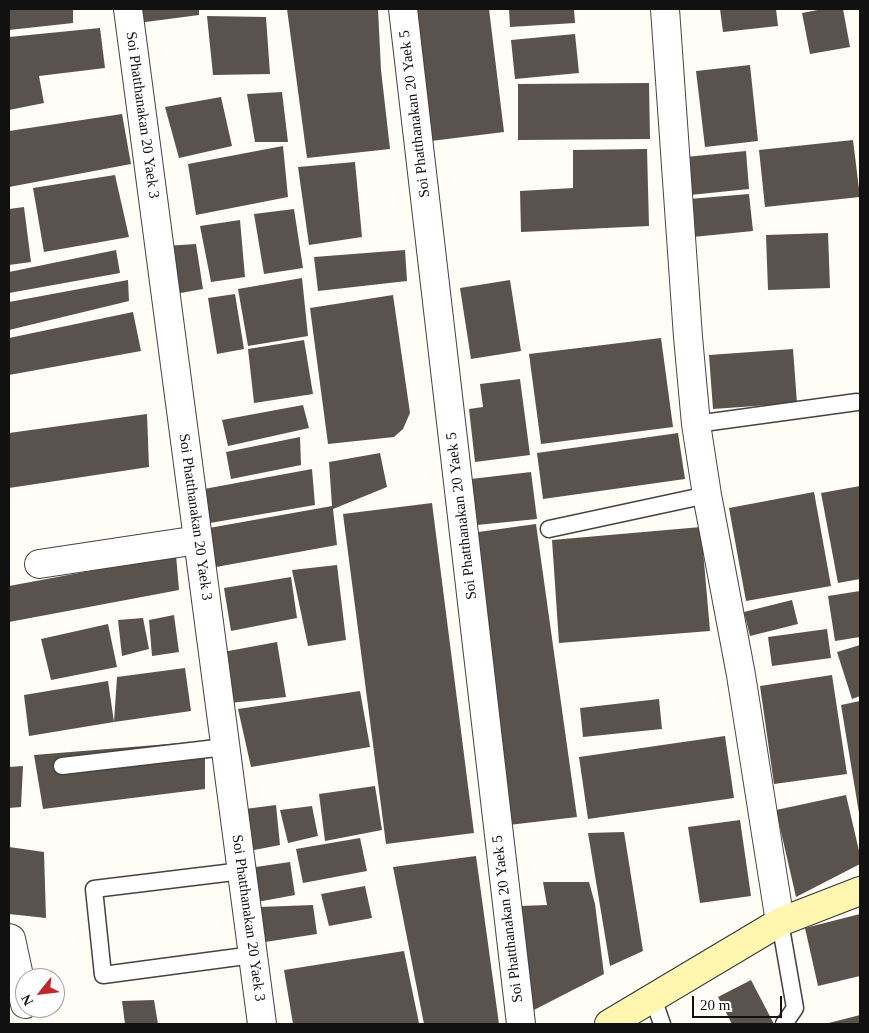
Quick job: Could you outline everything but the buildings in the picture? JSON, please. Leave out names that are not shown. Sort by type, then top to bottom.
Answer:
[{"type":"street","name":"Soi Phatthanakan 20 Yaek 3","points":[[128,9],[262,1024]]},
{"type":"street","name":"Soi Phatthanakan 20 Yaek 5","points":[[403,9],[521,1024]]},
{"type":"street","points":[[665,9],[696,424],[707,495],[741,675],[780,922]]},
{"type":"street","points":[[39,564],[198,540]]},
{"type":"street","points":[[608,1024],[780,922],[860,891]]},
{"type":"street","points":[[9,938],[11,939],[18,968]]},
{"type":"lane","points":[[696,424],[857,402]]},
{"type":"lane","points":[[549,529],[707,495]]},
{"type":"lane","points":[[62,766],[225,746]]},
{"type":"lane","points":[[242,871],[94,889],[103,975],[253,955]]},
{"type":"lane","points":[[780,922],[796,1008],[784,1024]]},
{"type":"lane","points":[[653,998],[662,1024]]}]
